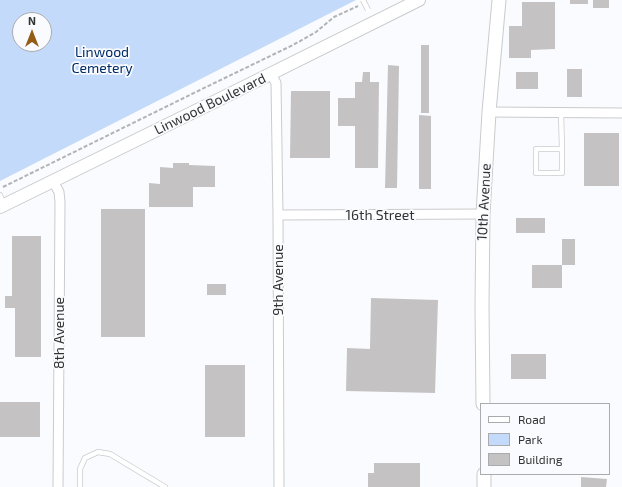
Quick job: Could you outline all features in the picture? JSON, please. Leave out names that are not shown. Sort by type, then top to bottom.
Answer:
[{"type":"main road","name":"10th Avenue","points":[[483,403],[483,214],[489,112],[499,0]]},
{"type":"main road","points":[[484,475],[484,487]]},
{"type":"street","name":"Linwood Boulevard","points":[[1,202],[53,181],[419,0]]},
{"type":"street","name":"9th Avenue","points":[[271,74],[276,83],[279,487]]},
{"type":"street","points":[[489,112],[622,113]]},
{"type":"street","name":"8th Avenue","points":[[53,181],[59,192],[60,202],[58,487]]},
{"type":"street","name":"16th Street","points":[[278,215],[483,214]]},
{"type":"lane","points":[[363,2],[373,23]]},
{"type":"lane","points":[[561,112],[562,149],[562,173],[536,174],[536,149],[562,149]]},
{"type":"lane","points":[[80,487],[80,469],[85,458],[98,452],[110,454],[165,487]]},
{"type":"path","points":[[0,189],[293,45],[316,32],[334,17],[363,2]]},
{"type":"green space","name":"Linwood Cemetery","points":[[0,0],[356,0],[0,181]]},
{"type":"building","points":[[570,0],[588,0],[588,4],[570,4]]},
{"type":"building","points":[[593,0],[609,0],[609,8],[593,8]]},
{"type":"building","points":[[522,2],[555,2],[555,49],[531,50],[531,58],[509,58],[509,26],[522,26]]},
{"type":"building","points":[[421,45],[429,45],[429,113],[421,113]]},
{"type":"building","points":[[388,65],[399,66],[397,188],[385,188]]},
{"type":"building","points":[[567,69],[582,69],[582,97],[567,97]]},
{"type":"building","points":[[363,72],[370,72],[370,82],[379,82],[378,168],[355,168],[355,126],[338,126],[338,98],[355,98],[355,82],[362,82]]},
{"type":"building","points":[[516,72],[538,72],[538,89],[516,89]]},
{"type":"building","points":[[291,91],[330,91],[330,158],[290,158]]},
{"type":"building","points":[[419,115],[431,116],[431,189],[419,189]]},
{"type":"building","points":[[584,133],[619,133],[619,186],[584,186]]},
{"type":"building","points":[[173,163],[215,166],[215,187],[193,187],[193,207],[149,207],[149,183],[160,184],[160,167],[173,168]]},
{"type":"building","points":[[101,209],[145,209],[145,337],[101,337]]},
{"type":"building","points":[[516,218],[545,218],[545,233],[516,233]]},
{"type":"building","points":[[12,236],[41,236],[41,357],[15,357],[15,308],[5,308],[5,296],[12,296]]},
{"type":"building","points":[[562,239],[575,239],[575,265],[562,265]]},
{"type":"building","points":[[532,265],[562,265],[562,288],[532,288]]},
{"type":"building","points":[[207,284],[226,284],[226,295],[207,295]]},
{"type":"building","points":[[371,298],[438,300],[435,393],[346,391],[347,348],[370,349]]},
{"type":"building","points":[[511,354],[546,354],[546,379],[511,379]]},
{"type":"building","points":[[205,365],[245,365],[245,437],[205,437]]},
{"type":"building","points":[[0,402],[40,402],[40,437],[0,437]]},
{"type":"building","points":[[374,463],[420,463],[420,487],[368,487],[368,473],[374,473]]},
{"type":"building","points":[[581,477],[607,479],[606,487],[581,487]]}]
